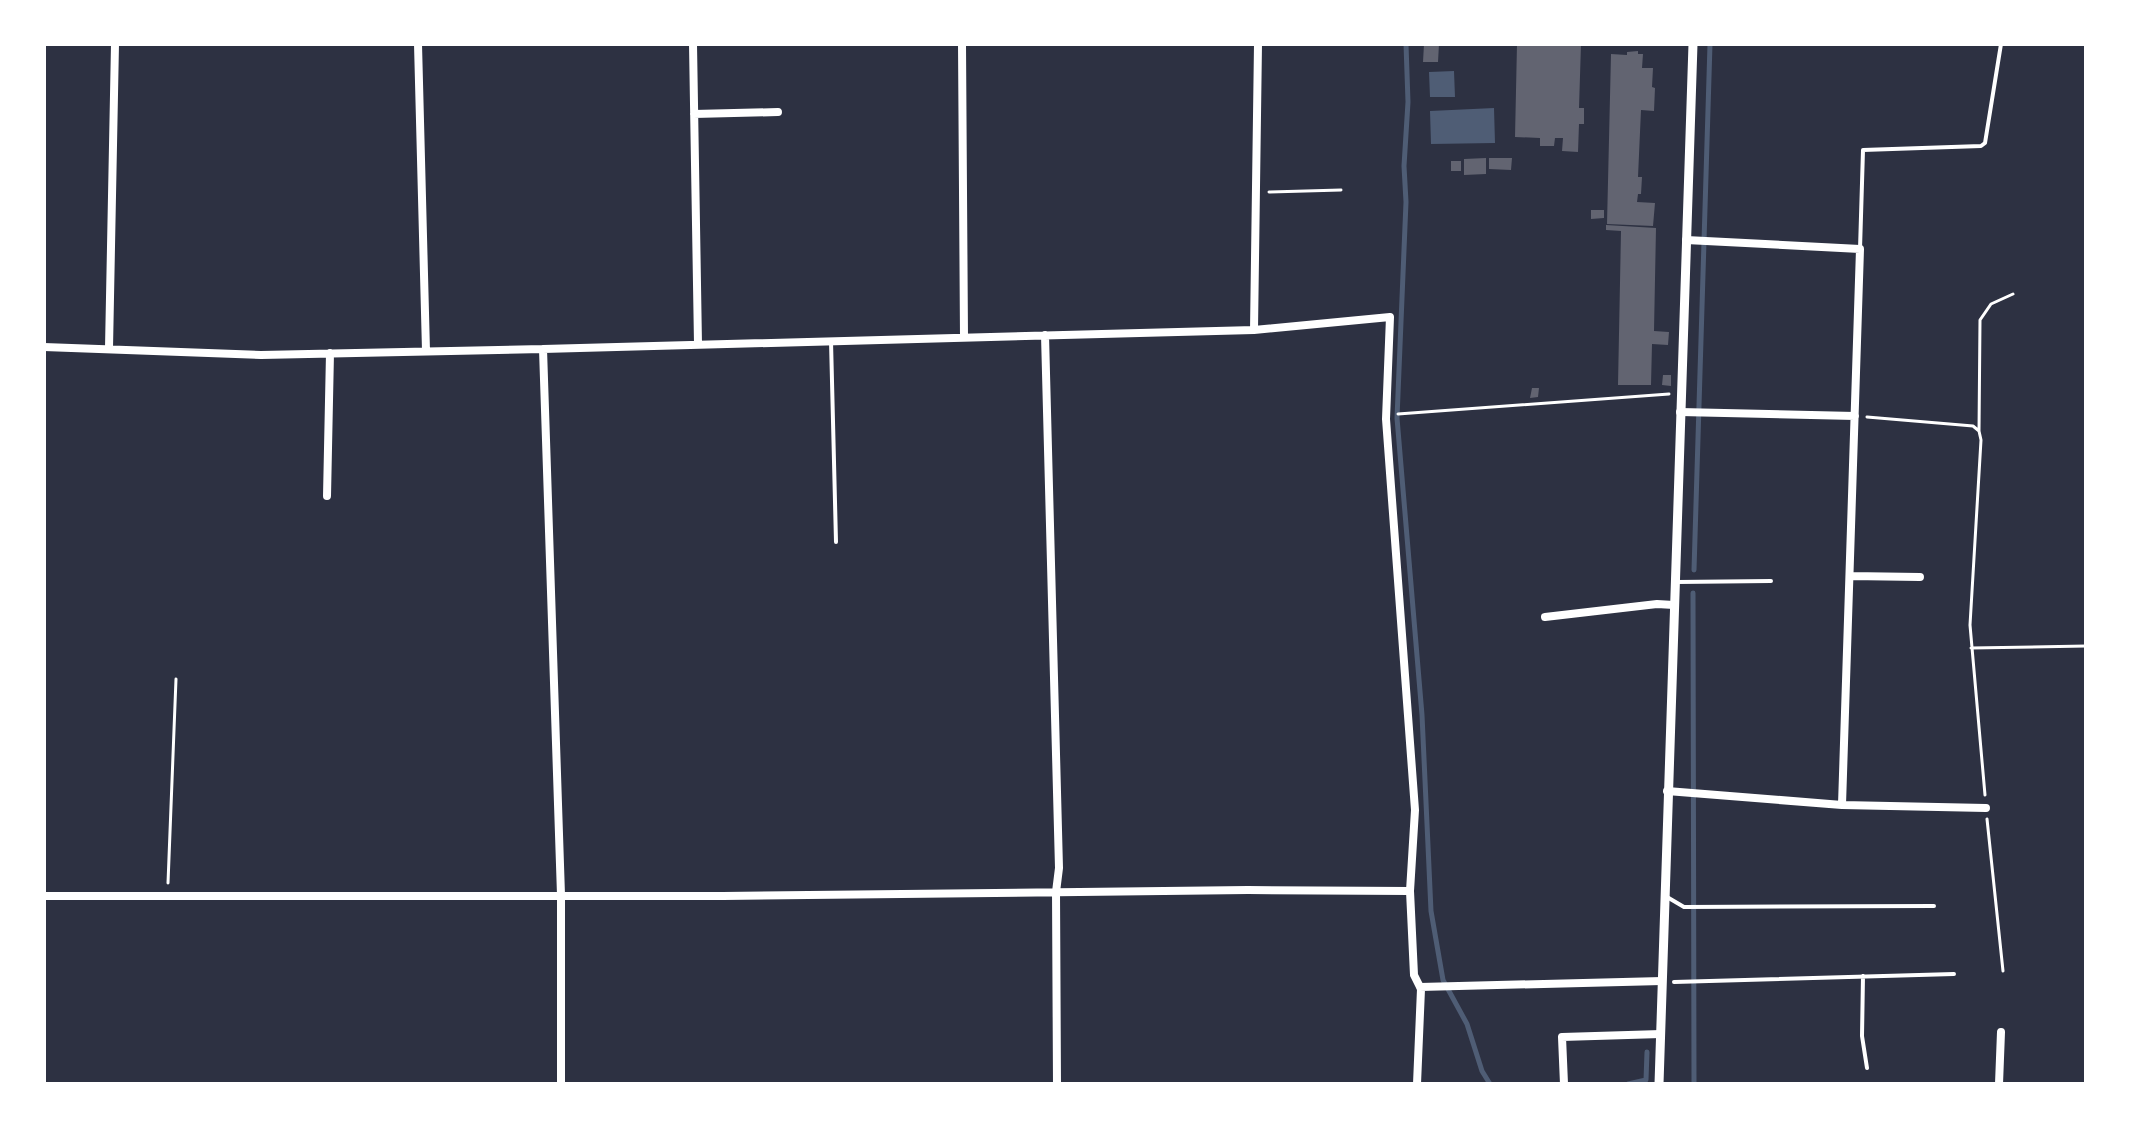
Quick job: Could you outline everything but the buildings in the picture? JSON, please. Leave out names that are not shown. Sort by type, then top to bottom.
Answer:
[{"type":"street","points":[[109,348],[115,44]]},
{"type":"street","points":[[418,44],[426,351]]},
{"type":"street","points":[[693,44],[698,344]]},
{"type":"street","points":[[962,44],[964,337]]},
{"type":"street","points":[[1254,330],[1258,44]]},
{"type":"street","points":[[1659,1084],[1693,44]]},
{"type":"street","points":[[694,114],[778,112]]},
{"type":"street","points":[[1686,240],[1860,249],[1842,805]]},
{"type":"street","points":[[44,347],[261,355],[543,349],[1254,330],[1390,317],[1386,419],[1415,810],[1410,891],[1414,975],[1420,987],[1417,1084]]},
{"type":"street","points":[[1045,335],[1059,868],[1056,892],[1057,1084]]},
{"type":"street","points":[[543,349],[561,895],[561,1084]]},
{"type":"street","points":[[327,496],[330,353]]},
{"type":"street","points":[[1680,412],[1855,416]]},
{"type":"street","points":[[1850,576],[1920,577]]},
{"type":"street","points":[[1545,617],[1657,604],[1674,605]]},
{"type":"street","points":[[1667,791],[1842,805],[1986,808]]},
{"type":"street","points":[[44,896],[1410,891]]},
{"type":"street","points":[[1420,987],[1662,981]]},
{"type":"street","points":[[1999,1084],[2001,1032]]},
{"type":"street","points":[[1564,1084],[1562,1037],[1661,1034]]},
{"type":"lane","points":[[1860,249],[1863,150],[1981,146],[1985,143],[2001,44]]},
{"type":"lane","points":[[831,341],[836,542]]},
{"type":"lane","points":[[1676,582],[1771,581]]},
{"type":"lane","points":[[1664,895],[1684,907],[1934,906]]},
{"type":"lane","points":[[1674,982],[1954,974]]},
{"type":"lane","points":[[1863,976],[1862,1036],[1867,1068]]},
{"type":"path","points":[[1256,193],[1341,190]]},
{"type":"path","points":[[2003,971],[1971,648],[1970,597],[1981,452],[1980,320],[1998,299],[2013,294]]},
{"type":"path","points":[[1403,415],[1681,392]]},
{"type":"path","points":[[1855,416],[1973,426],[1979,431]]},
{"type":"path","points":[[1971,648],[2086,646]]},
{"type":"path","points":[[168,896],[176,679]]},
{"type":"water","points":[[1454,71],[1455,97],[1430,97],[1429,72]]},
{"type":"water","points":[[1494,108],[1495,143],[1431,144],[1430,111]]},
{"type":"waterway","points":[[1406,44],[1406,202],[1397,418],[1422,715],[1431,911],[1443,980],[1467,1024],[1482,1071],[1490,1084]]},
{"type":"waterway","points":[[1694,570],[1710,44]]},
{"type":"waterway","points":[[1693,593],[1694,1084]]},
{"type":"waterway","points":[[1628,1084],[1646,1080],[1647,1052]]}]
